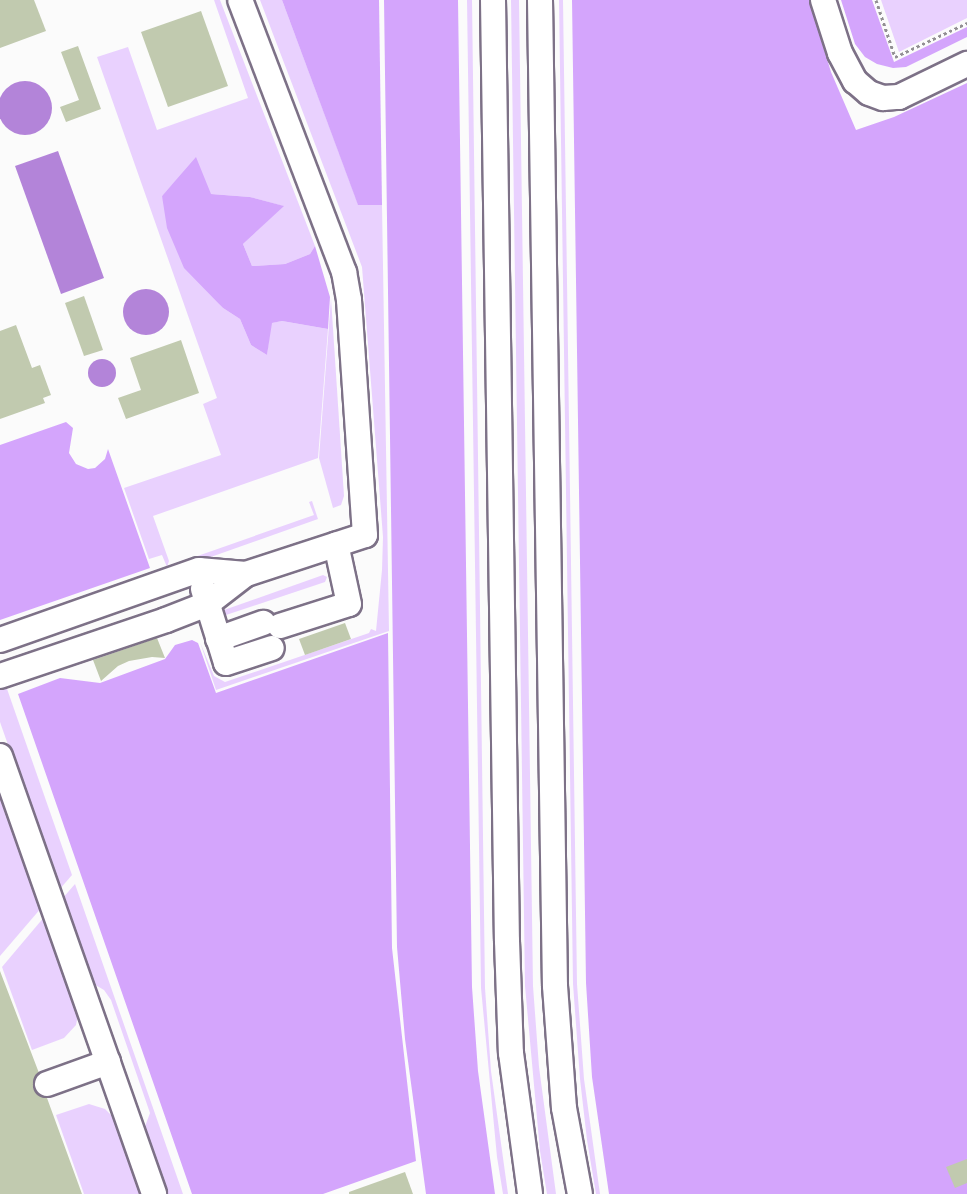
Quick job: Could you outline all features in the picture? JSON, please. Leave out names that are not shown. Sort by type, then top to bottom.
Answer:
[{"type":"street","points":[[0,676],[166,620],[207,604],[246,574],[364,535],[347,284],[340,256],[240,0]]},
{"type":"street","points":[[493,0],[507,941],[511,1053],[530,1194]]},
{"type":"street","points":[[540,0],[555,986],[564,1108],[580,1194]]},
{"type":"street","points":[[823,0],[840,52],[855,81],[869,93],[884,98],[898,97],[967,64]]},
{"type":"street","points":[[200,570],[207,604],[227,664],[272,632],[349,603],[336,544]]},
{"type":"street","points":[[0,640],[200,570],[246,574]]},
{"type":"street","points":[[0,756],[154,1194]]},
{"type":"street","points":[[47,1084],[108,1062]]},
{"type":"path","points":[[876,0],[895,57],[967,23]]},
{"type":"shaded area","points":[[214,0],[220,0],[315,246],[310,254],[285,264],[252,266],[243,244],[283,206],[250,197],[211,194],[172,185],[162,196],[211,294],[223,308],[240,319],[251,345],[267,355],[271,323],[282,321],[328,329],[318,458],[153,516],[169,561],[167,567],[162,555],[149,559],[124,488],[221,455],[203,404],[217,398],[97,57],[128,47],[157,130],[248,98]]},
{"type":"shaded area","points":[[260,0],[282,0],[358,204],[382,205],[389,631],[216,690],[200,642],[214,676],[225,682],[369,633],[371,629],[376,631],[382,570],[383,537],[362,267]]},
{"type":"shaded area","points":[[282,0],[379,0],[382,205],[358,205]]},
{"type":"shaded area","points":[[384,0],[458,0],[472,987],[478,1071],[495,1194],[426,1194],[405,1039],[397,947]]},
{"type":"shaded area","points":[[467,0],[472,0],[485,988],[491,1071],[508,1194],[503,1194],[497,1157],[481,988]]},
{"type":"shaded area","points":[[511,0],[519,0],[533,986],[539,1067],[556,1194],[547,1194],[540,1151],[525,986]]},
{"type":"shaded area","points":[[559,0],[563,0],[577,984],[584,1079],[600,1194],[596,1194],[587,1140],[573,984]]},
{"type":"shaded area","points":[[572,0],[809,0],[831,72],[856,130],[894,117],[967,83],[967,1194],[609,1194],[592,1077],[586,983]]},
{"type":"shaded area","points":[[841,0],[872,0],[894,62],[967,27],[967,37],[906,67],[893,68],[877,64],[865,57],[855,44]]},
{"type":"shaded area","points":[[881,0],[967,0],[967,18],[899,52]]},
{"type":"shaded area","points":[[20,81],[30,81],[40,85],[48,93],[52,108],[48,123],[40,131],[30,135],[20,135],[10,131],[2,123],[-2,113],[-2,103],[2,93],[10,85]]},
{"type":"shaded area","points":[[58,151],[104,278],[61,294],[15,166]]},
{"type":"shaded area","points":[[196,157],[211,194],[250,197],[284,206],[243,244],[252,266],[285,264],[310,254],[315,246],[330,297],[328,329],[282,321],[272,323],[267,355],[251,345],[240,319],[223,308],[184,268],[167,228],[162,196]]},
{"type":"shaded area","points":[[146,289],[162,296],[169,312],[162,328],[146,335],[130,328],[123,312],[130,296]]},
{"type":"shaded area","points":[[331,298],[344,496],[341,505],[333,508],[319,458]]},
{"type":"shaded area","points":[[102,359],[112,363],[116,373],[112,383],[102,387],[92,383],[88,373],[92,363]]},
{"type":"shaded area","points":[[66,422],[73,428],[69,453],[76,464],[88,469],[95,468],[105,459],[108,449],[150,568],[0,620],[0,445]]},
{"type":"shaded area","points":[[312,501],[318,519],[191,564],[189,559],[314,515],[309,502]]},
{"type":"shaded area","points":[[323,575],[327,577],[325,582],[223,616],[224,610]]},
{"type":"shaded area","points":[[388,633],[392,948],[416,1161],[323,1194],[192,1194],[18,694],[60,678],[100,683],[165,659],[175,645],[192,640],[198,643],[216,693]]},
{"type":"shaded area","points":[[6,686],[72,875],[59,890],[0,722],[0,689]]},
{"type":"shaded area","points":[[0,787],[42,907],[0,956]]},
{"type":"shaded area","points":[[75,884],[183,1194],[165,1194],[143,1132],[150,1113],[111,1000],[104,990],[92,983],[62,899]]},
{"type":"shaded area","points":[[45,916],[78,1008],[78,1015],[76,1025],[64,1038],[32,1050],[2,967]]},
{"type":"shaded area","points":[[89,1104],[105,1109],[116,1120],[142,1194],[84,1194],[56,1115]]},
{"type":"building","points":[[0,0],[34,0],[46,31],[0,48]]},
{"type":"building","points":[[201,11],[228,86],[168,107],[141,32]]},
{"type":"building","points":[[78,46],[101,109],[66,122],[60,107],[79,100],[61,52]]},
{"type":"building","points":[[84,296],[103,350],[84,356],[65,303]]},
{"type":"building","points":[[16,325],[32,368],[40,365],[51,395],[43,398],[45,403],[0,419],[0,331]]},
{"type":"building","points":[[181,340],[199,393],[126,419],[118,398],[141,390],[130,358]]},
{"type":"building","points":[[345,623],[351,639],[305,655],[299,639]]},
{"type":"building","points":[[157,638],[165,658],[152,657],[129,661],[118,666],[101,681],[93,660]]},
{"type":"building","points":[[0,971],[39,1073],[33,1081],[33,1088],[38,1095],[47,1098],[82,1194],[0,1194]]},
{"type":"building","points":[[967,1159],[967,1183],[955,1188],[946,1167]]},
{"type":"building","points":[[405,1172],[413,1194],[349,1194],[349,1192]]}]
